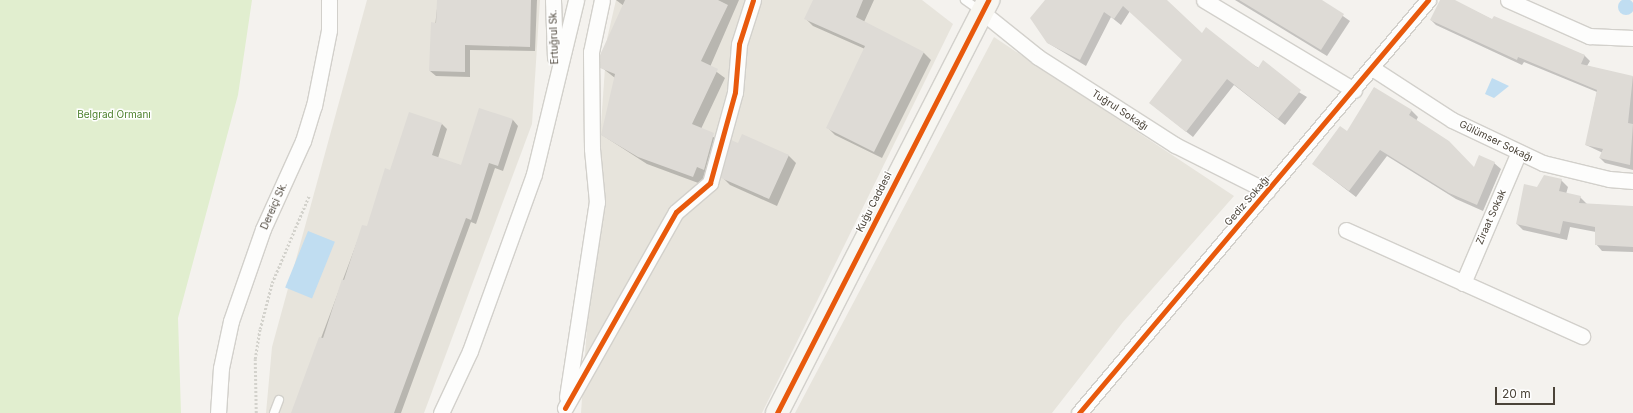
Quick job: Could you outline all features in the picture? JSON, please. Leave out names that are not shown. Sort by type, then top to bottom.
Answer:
[{"type":"street","name":"Dereiçi Sk.","points":[[218,413],[221,368],[231,321],[263,229],[303,141],[314,106],[328,30],[329,0]]},
{"type":"street","name":"Ertuğrul Sk.","points":[[553,0],[556,74]]},
{"type":"street","points":[[441,413],[470,351],[534,174],[549,117],[556,74],[576,0]]},
{"type":"street","points":[[565,411],[597,202],[592,149],[591,52],[602,0]]},
{"type":"street","points":[[565,411],[676,212],[710,183],[735,92],[740,44],[753,0]]},
{"type":"street","points":[[1204,0],[1354,90]]},
{"type":"street","name":"Gediz Sokağı","points":[[1079,413],[1354,90],[1428,0]]},
{"type":"street","points":[[1508,0],[1589,36],[1633,38]]},
{"type":"street","name":"Tuğrul Sokağı","points":[[979,4],[1038,57],[1175,145],[1267,192]]},
{"type":"street","name":"Kuğu Caddesi","points":[[777,413],[979,4]]},
{"type":"street","name":"Gülümser Sokağı","points":[[1372,68],[1452,120],[1543,163],[1609,179],[1633,181]]},
{"type":"street","name":"Ziraat Sokak","points":[[1462,282],[1519,152]]},
{"type":"street","points":[[1346,230],[1582,336]]},
{"type":"lane","points":[[274,413],[279,400]]},
{"type":"path","points":[[256,413],[255,359],[260,329],[272,283],[308,196]]},
{"type":"shaded area","points":[[367,0],[540,0],[532,124],[424,413],[266,413],[272,347]]},
{"type":"shaded area","points":[[616,0],[922,0],[953,24],[762,413],[581,413],[607,39]]},
{"type":"shaded area","points":[[994,37],[1234,196],[1123,322],[1052,413],[795,413]]},
{"type":"green space","name":"Belgrad Ormanı","points":[[0,0],[252,0],[238,95],[178,318],[181,413],[0,413]]},
{"type":"water","points":[[1626,-1],[1633,4],[1634,7],[1629,14],[1626,15],[1619,10],[1618,7],[1623,0]]},
{"type":"water","points":[[1492,78],[1509,86],[1494,98],[1485,94]]},
{"type":"water","points":[[308,231],[335,242],[312,298],[285,288]]},
{"type":"building","points":[[437,0],[531,0],[530,47],[465,45],[465,72],[429,71],[431,22],[436,23]]},
{"type":"building","points":[[625,0],[718,0],[728,5],[701,61],[718,69],[692,124],[714,133],[704,170],[697,167],[693,177],[638,157],[601,135],[615,74],[600,68],[600,55]]},
{"type":"building","points":[[813,0],[863,0],[856,17],[924,52],[874,152],[826,128],[865,46],[804,19]]},
{"type":"building","points":[[1045,0],[1167,0],[1202,33],[1206,27],[1258,68],[1263,60],[1301,90],[1278,119],[1227,79],[1186,132],[1149,103],[1182,60],[1123,6],[1114,19],[1104,12],[1080,60],[1047,43],[1030,18]]},
{"type":"building","points":[[1239,0],[1322,0],[1344,14],[1321,50]]},
{"type":"building","points":[[1440,0],[1455,0],[1492,19],[1494,16],[1585,55],[1581,64],[1633,76],[1628,123],[1633,124],[1630,165],[1599,158],[1603,149],[1585,145],[1597,90],[1518,57],[1517,60],[1430,20]]},
{"type":"building","points":[[1374,87],[1412,110],[1409,115],[1449,141],[1474,167],[1479,155],[1495,162],[1477,205],[1449,193],[1380,150],[1349,191],[1312,164],[1340,126],[1347,131]]},
{"type":"building","points":[[479,108],[513,119],[498,166],[489,163],[471,220],[466,218],[394,413],[291,413],[319,337],[323,338],[342,279],[344,280],[362,225],[367,226],[385,168],[390,170],[409,112],[442,123],[432,155],[461,165]]},
{"type":"building","points":[[742,134],[789,155],[769,199],[721,178],[731,140],[738,143]]},
{"type":"building","points":[[1544,175],[1562,179],[1559,191],[1581,196],[1579,203],[1633,206],[1633,247],[1595,245],[1595,227],[1563,221],[1560,234],[1516,224],[1524,184],[1537,187]]},
{"type":"cycle path","points":[[565,408],[676,212],[710,183],[735,92],[739,44],[753,0]]},
{"type":"cycle path","points":[[777,413],[988,0]]},
{"type":"cycle path","points":[[1079,413],[1428,0]]}]
